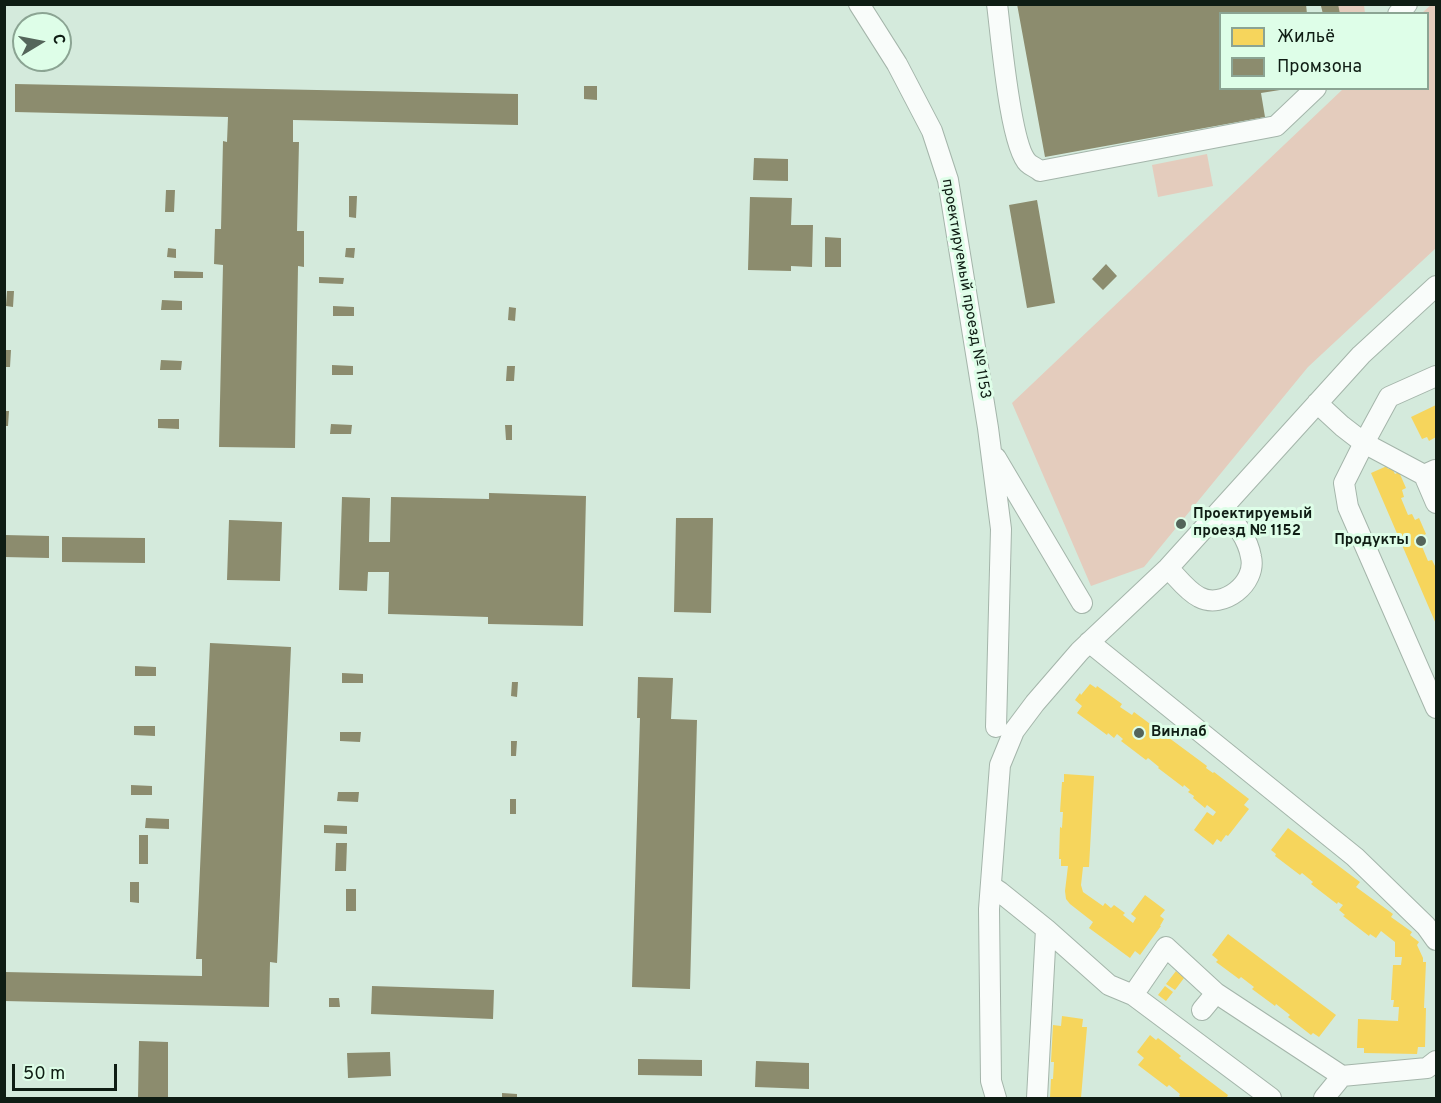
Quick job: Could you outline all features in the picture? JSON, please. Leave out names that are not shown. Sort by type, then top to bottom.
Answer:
[{"type":"street","name":"проектируемый проезд № 1153","points":[[860,4],[897,64],[932,131],[948,180],[991,451],[1001,529],[996,727]]},
{"type":"street","points":[[997,4],[1006,79],[1018,145],[1028,163],[1040,171],[1276,126],[1314,90]]},
{"type":"street","points":[[991,1093],[989,909],[1000,765],[1014,731],[1035,703],[1089,642],[1168,568],[1361,355],[1437,286]]},
{"type":"street","points":[[1437,376],[1389,397],[1344,483],[1348,507],[1437,708]]},
{"type":"street","points":[[1317,403],[1364,443],[1431,473],[1437,503]]},
{"type":"street","points":[[991,451],[1082,603]]},
{"type":"street","points":[[1168,568],[1197,597],[1207,600],[1228,597],[1240,589],[1251,572],[1252,558],[1242,535],[1222,509]]},
{"type":"street","points":[[1089,642],[1355,857],[1426,926],[1437,940]]},
{"type":"street","points":[[991,886],[1046,929],[1109,985],[1133,995],[1271,1098]]},
{"type":"street","points":[[1037,1098],[1046,929]]},
{"type":"street","points":[[1133,995],[1166,947],[1216,993],[1342,1076],[1427,1068],[1437,1061]]},
{"type":"street","points":[[1202,1010],[1216,993]]},
{"type":"street","points":[[1324,1098],[1342,1076]]},
{"type":"shaded area","points":[[1432,4],[1436,5],[1436,248],[1308,367],[1144,567],[1091,586],[1012,403],[1342,90],[1429,90],[1429,12],[1423,12]]},
{"type":"shaded area","points":[[1321,5],[1364,5],[1365,12],[1323,12]]},
{"type":"shaded area","points":[[1207,154],[1213,186],[1158,197],[1152,165]]},
{"type":"building: Жильё","points":[[1436,405],[1436,437],[1429,441],[1427,437],[1422,439],[1411,417]]},
{"type":"building: Жильё","points":[[1387,466],[1388,469],[1392,468],[1395,474],[1399,472],[1406,488],[1402,490],[1404,497],[1401,498],[1408,515],[1412,514],[1415,520],[1419,518],[1426,534],[1422,536],[1425,543],[1421,544],[1428,561],[1432,560],[1436,565],[1436,624],[1371,473]]},
{"type":"building: Жильё","points":[[1090,684],[1096,688],[1097,686],[1122,704],[1120,707],[1132,715],[1134,712],[1249,799],[1244,805],[1249,809],[1228,836],[1226,835],[1221,842],[1217,839],[1213,845],[1194,830],[1207,812],[1213,816],[1216,812],[1207,805],[1205,808],[1188,792],[1190,790],[1121,741],[1123,739],[1117,734],[1114,738],[1108,733],[1107,735],[1077,713],[1082,706],[1075,700]]},
{"type":"building: Жильё","points":[[1064,774],[1094,776],[1089,867],[1083,867],[1081,885],[1083,892],[1103,906],[1105,903],[1111,908],[1114,905],[1133,923],[1136,918],[1131,914],[1145,895],[1165,910],[1160,916],[1164,919],[1161,926],[1140,955],[1135,951],[1130,958],[1089,928],[1093,922],[1066,899],[1068,866],[1061,866],[1061,859],[1059,859]]},
{"type":"building: Жильё","points":[[1288,828],[1360,882],[1356,887],[1393,914],[1391,917],[1412,932],[1410,935],[1419,942],[1417,945],[1423,962],[1426,962],[1424,1008],[1426,1008],[1425,1047],[1418,1047],[1417,1054],[1364,1053],[1364,1048],[1357,1048],[1358,1019],[1398,1021],[1399,1007],[1393,1007],[1394,1000],[1391,1000],[1393,965],[1401,965],[1402,957],[1395,957],[1395,942],[1381,931],[1376,938],[1370,934],[1369,936],[1343,916],[1345,915],[1339,910],[1343,905],[1338,902],[1337,904],[1311,884],[1313,882],[1302,873],[1300,875],[1275,856],[1276,854],[1271,850]]},
{"type":"building: Жильё","points":[[1228,934],[1336,1015],[1319,1037],[1313,1033],[1311,1035],[1276,1004],[1275,1006],[1252,989],[1254,987],[1241,977],[1239,979],[1216,962],[1218,960],[1212,955]]},
{"type":"building: Жильё","points":[[1176,971],[1184,978],[1175,990],[1166,984]]},
{"type":"building: Жильё","points":[[1165,986],[1173,992],[1166,1001],[1158,995]]},
{"type":"building: Жильё","points":[[1062,1016],[1083,1019],[1082,1027],[1087,1027],[1081,1098],[1050,1098],[1054,1062],[1051,1062],[1053,1025],[1061,1026]]},
{"type":"building: Жильё","points":[[1150,1035],[1156,1040],[1158,1038],[1181,1056],[1179,1058],[1229,1098],[1182,1098],[1169,1085],[1167,1087],[1138,1065],[1144,1058],[1137,1052]]},
{"type":"building: Промзона","points":[[1017,4],[1306,4],[1307,12],[1219,12],[1219,90],[1280,90],[1261,93],[1265,117],[1045,157]]},
{"type":"building: Промзона","points":[[1338,4],[1340,12],[1322,12],[1321,6]]},
{"type":"building: Промзона","points":[[15,84],[518,94],[518,125],[293,120],[293,142],[299,142],[297,231],[304,231],[304,267],[298,266],[295,448],[219,447],[223,265],[214,264],[215,229],[221,229],[223,141],[227,142],[228,117],[15,112]]},
{"type":"building: Промзона","points":[[584,86],[597,86],[597,100],[584,99]]},
{"type":"building: Промзона","points":[[754,158],[788,159],[788,181],[753,180]]},
{"type":"building: Промзона","points":[[166,190],[175,190],[174,212],[165,212]]},
{"type":"building: Промзона","points":[[349,196],[357,196],[356,218],[349,217]]},
{"type":"building: Промзона","points":[[750,197],[792,198],[791,225],[813,225],[812,267],[791,266],[791,271],[748,270]]},
{"type":"building: Промзона","points":[[1037,200],[1055,303],[1027,308],[1009,205]]},
{"type":"building: Промзона","points":[[825,237],[841,238],[841,267],[825,267]]},
{"type":"building: Промзона","points":[[168,248],[176,249],[176,258],[167,257]]},
{"type":"building: Промзона","points":[[346,248],[355,248],[354,258],[345,257]]},
{"type":"building: Промзона","points":[[1106,264],[1117,276],[1103,290],[1092,279]]},
{"type":"building: Промзона","points":[[174,271],[203,272],[203,278],[174,278]]},
{"type":"building: Промзона","points":[[319,277],[344,278],[343,284],[319,283]]},
{"type":"building: Промзона","points":[[7,291],[14,291],[13,307],[6,306]]},
{"type":"building: Промзона","points":[[162,300],[182,301],[182,310],[161,310]]},
{"type":"building: Промзона","points":[[333,306],[354,307],[354,316],[333,316]]},
{"type":"building: Промзона","points":[[509,307],[516,308],[515,321],[508,320]]},
{"type":"building: Промзона","points":[[5,350],[11,350],[10,367],[4,367]]},
{"type":"building: Промзона","points":[[161,360],[182,361],[181,370],[160,370]]},
{"type":"building: Промзона","points":[[332,365],[353,366],[353,375],[332,375]]},
{"type":"building: Промзона","points":[[507,366],[515,366],[514,381],[506,381]]},
{"type":"building: Промзона","points":[[4,411],[9,411],[8,426],[4,426]]},
{"type":"building: Промзона","points":[[158,419],[179,419],[179,429],[158,428]]},
{"type":"building: Промзона","points":[[331,424],[352,425],[351,434],[330,434]]},
{"type":"building: Промзона","points":[[505,425],[512,425],[512,440],[506,440]]},
{"type":"building: Промзона","points":[[489,493],[586,496],[583,626],[488,624],[488,617],[388,614],[389,572],[368,572],[367,591],[339,590],[342,497],[370,498],[369,542],[390,542],[391,497],[489,499]]},
{"type":"building: Промзона","points":[[676,518],[713,518],[711,613],[674,612]]},
{"type":"building: Промзона","points":[[229,520],[282,522],[280,581],[227,580]]},
{"type":"building: Промзона","points":[[4,535],[49,536],[49,558],[4,557]]},
{"type":"building: Промзона","points":[[62,537],[145,538],[145,563],[62,562]]},
{"type":"building: Промзона","points":[[210,643],[291,647],[277,963],[270,962],[269,1007],[4,1001],[4,972],[202,976],[202,959],[196,959]]},
{"type":"building: Промзона","points":[[135,666],[156,667],[156,676],[135,676]]},
{"type":"building: Промзона","points":[[342,673],[363,674],[363,683],[342,683]]},
{"type":"building: Промзона","points":[[638,677],[673,678],[671,719],[697,720],[690,989],[632,987],[640,718],[637,718]]},
{"type":"building: Промзона","points":[[512,682],[518,682],[517,697],[511,696]]},
{"type":"building: Промзона","points":[[134,726],[155,726],[155,736],[134,735]]},
{"type":"building: Промзона","points":[[340,732],[361,732],[360,742],[340,741]]},
{"type":"building: Промзона","points":[[511,741],[517,741],[516,756],[511,756]]},
{"type":"building: Промзона","points":[[131,785],[152,786],[152,795],[131,795]]},
{"type":"building: Промзона","points":[[338,792],[359,792],[358,802],[337,801]]},
{"type":"building: Промзона","points":[[510,799],[516,799],[516,814],[510,814]]},
{"type":"building: Промзона","points":[[146,818],[169,819],[169,829],[145,828]]},
{"type":"building: Промзона","points":[[324,825],[347,826],[347,834],[324,833]]},
{"type":"building: Промзона","points":[[139,835],[148,835],[148,864],[139,864]]},
{"type":"building: Промзона","points":[[336,843],[347,843],[346,871],[335,871]]},
{"type":"building: Промзона","points":[[130,882],[139,882],[139,903],[130,902]]},
{"type":"building: Промзона","points":[[346,889],[356,889],[356,911],[346,911]]},
{"type":"building: Промзона","points":[[372,986],[494,990],[493,1019],[371,1014]]},
{"type":"building: Промзона","points":[[329,998],[339,998],[340,1007],[329,1007]]},
{"type":"building: Промзона","points":[[139,1041],[168,1042],[168,1098],[138,1098]]},
{"type":"building: Промзона","points":[[390,1052],[391,1076],[348,1078],[347,1053]]},
{"type":"building: Промзона","points":[[638,1059],[702,1060],[702,1076],[638,1075]]},
{"type":"building: Промзона","points":[[756,1061],[809,1063],[809,1089],[755,1087]]},
{"type":"building: Промзона","points":[[502,1093],[517,1094],[517,1098],[502,1098]]},
{"type":"place","name":"Проектируемый проезд № 1152","points":[[1181,524]]},
{"type":"place","name":"Продукты","points":[[1421,541]]},
{"type":"place","name":"Винлаб","points":[[1139,733]]}]
